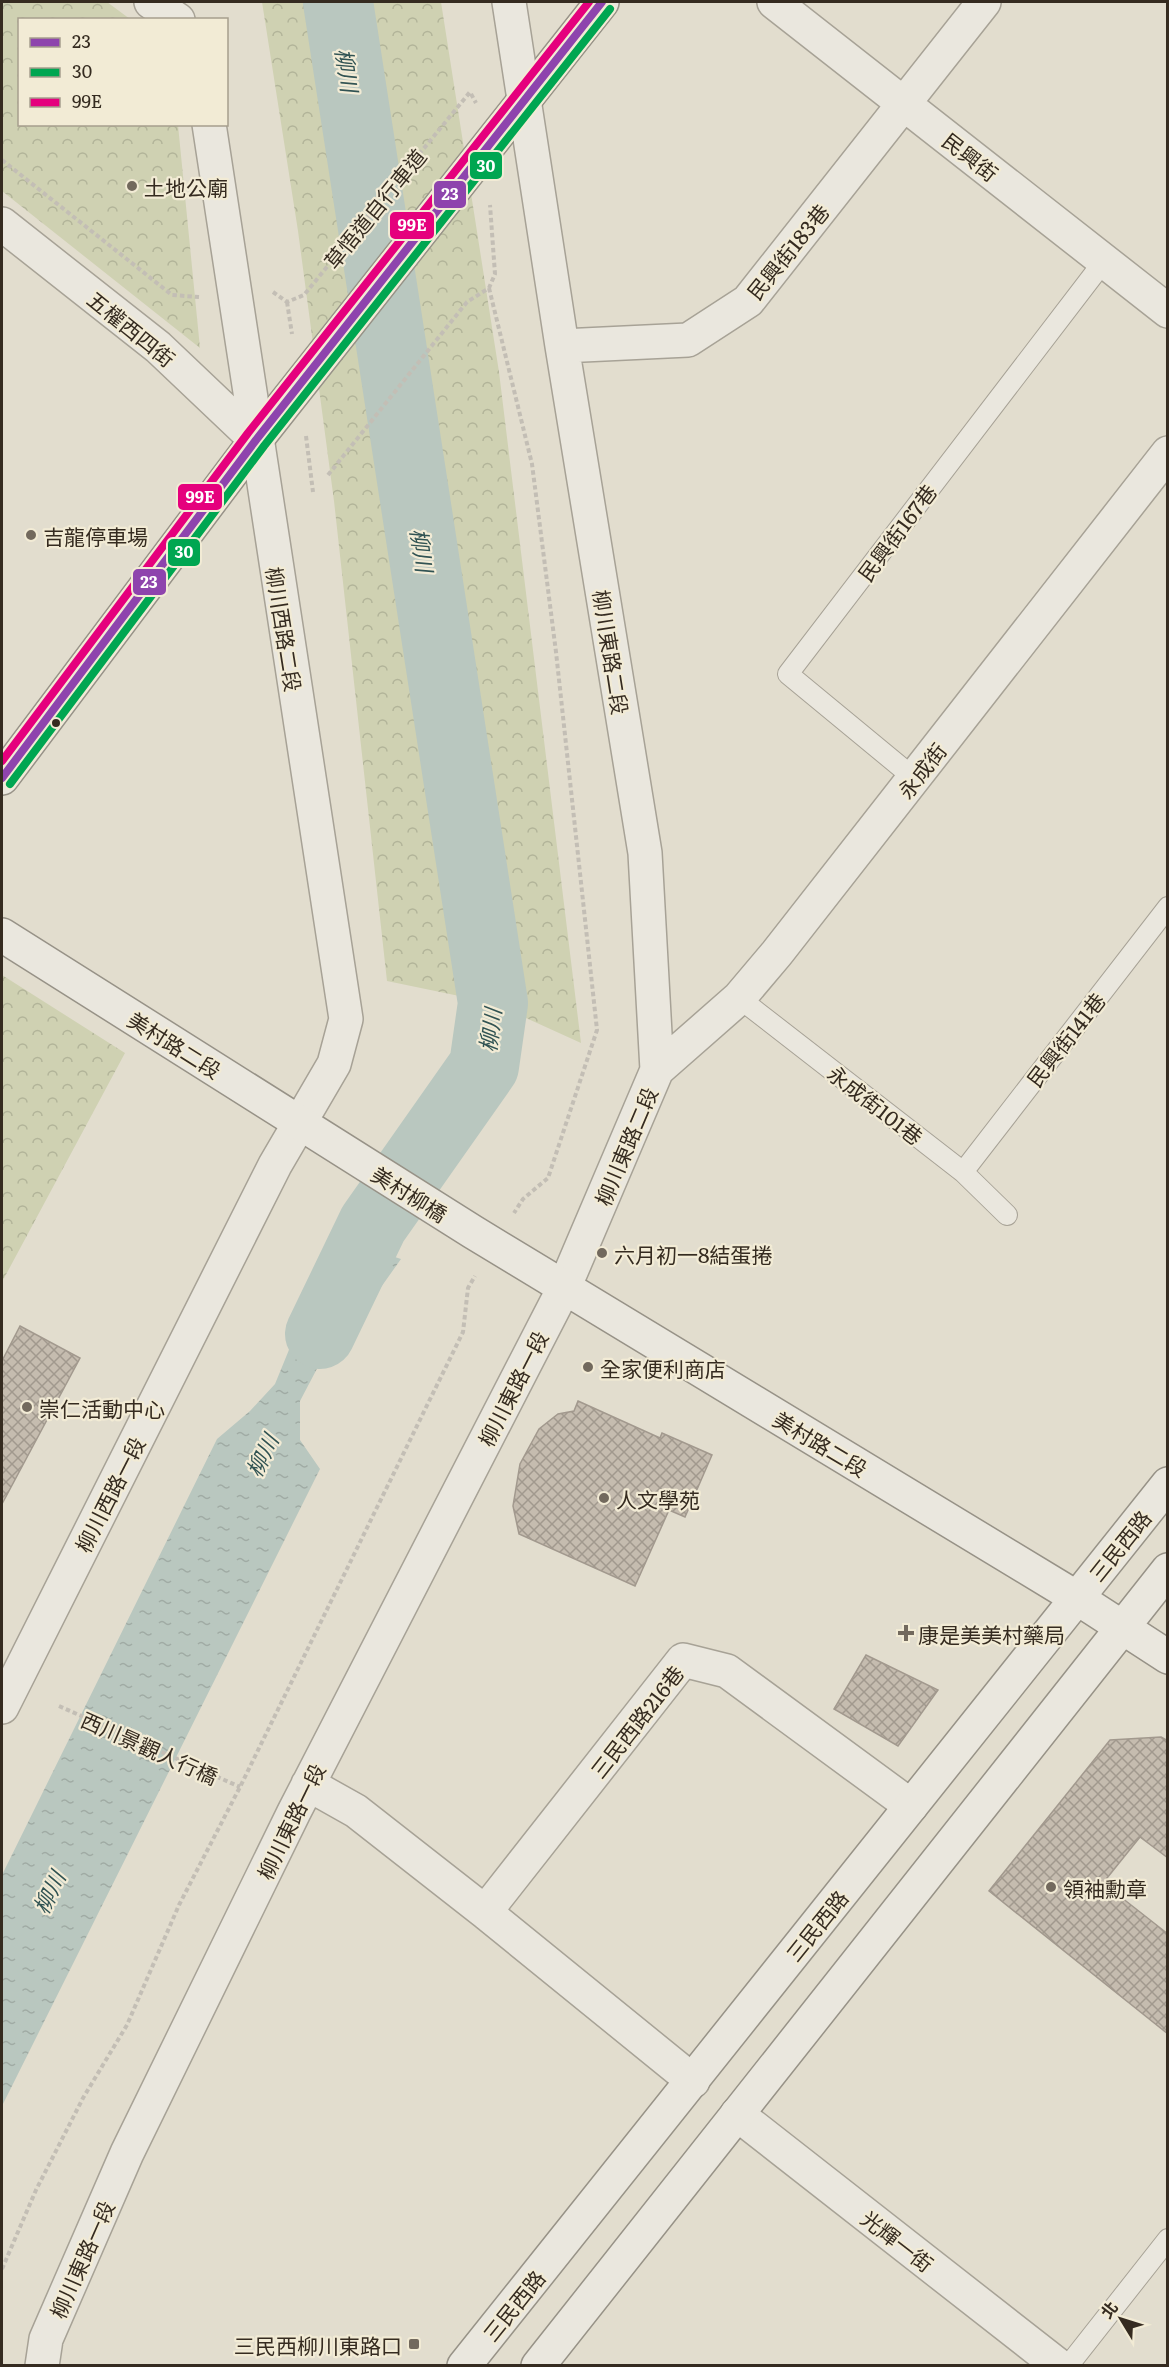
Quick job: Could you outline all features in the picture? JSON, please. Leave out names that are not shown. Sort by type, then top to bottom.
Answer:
[{"type":"street","points":[[151,2],[175,18]]},
{"type":"street","points":[[192,2],[194,18]]},
{"type":"street","name":"柳川東路二段","points":[[510,2],[562,346],[645,853],[657,1070],[564,1288]]},
{"type":"street","points":[[2,778],[256,440],[602,2]]},
{"type":"street","name":"民興街","points":[[774,2],[1167,311]]},
{"type":"street","name":"民興街183巷","points":[[562,346],[688,340],[748,301],[984,2]]},
{"type":"street","name":"柳川西路二段","points":[[209,126],[346,1019],[334,1065],[298,1122]]},
{"type":"street","name":"五權西四街","points":[[2,225],[158,346],[256,440]]},
{"type":"street","name":"永成街","points":[[657,1070],[739,998],[1167,453]]},
{"type":"street","name":"美村路二段","points":[[2,935],[348,1154]]},
{"type":"street","name":"柳川西路一段","points":[[2,1707],[298,1122]]},
{"type":"street","name":"美村柳橋","points":[[348,1154],[472,1232]]},
{"type":"street","name":"美村路二段","points":[[472,1232],[1077,1598],[1167,1657]]},
{"type":"street","name":"柳川東路一段","points":[[42,2366],[46,2339],[127,2153],[308,1784],[564,1288]]},
{"type":"street","name":"三民西路","points":[[464,2366],[1167,1484]]},
{"type":"street","points":[[538,2366],[1167,1570]]},
{"type":"street","name":"三民西路216巷","points":[[485,1912],[683,1659],[727,1671],[911,1806]]},
{"type":"street","points":[[308,1784],[356,1811],[485,1912],[693,2081]]},
{"type":"street","name":"光輝一街","points":[[737,2114],[1059,2366]]},
{"type":"lane","name":"民興街167巷","points":[[914,778],[788,674],[1104,261]]},
{"type":"lane","name":"民興街141巷","points":[[963,1172],[1167,907]]},
{"type":"lane","name":"永成街101巷","points":[[739,998],[963,1172],[1007,1215]]},
{"type":"lane","points":[[1068,2366],[1167,2239]]},
{"type":"path","name":"草悟道自行車道","points":[[270,290],[287,302],[304,295],[470,92]]},
{"type":"path","points":[[2,160],[172,295]]},
{"type":"path","points":[[328,475],[467,302],[489,288],[531,464],[556,652],[597,1030],[548,1178],[523,1199]]},
{"type":"path","points":[[2,2269],[36,2190],[83,2098],[127,2025],[178,1905],[240,1787],[463,1332],[467,1297]]},
{"type":"path","name":"西川景觀人行橋","points":[[60,1706],[240,1787]]},
{"type":"green space","points":[[2,2],[107,2],[129,18],[18,18],[18,126],[178,126],[200,348],[2,191]]},
{"type":"green space","points":[[262,2],[441,2],[499,372],[581,1043],[493,1003],[387,981],[334,501],[298,231]]},
{"type":"green space","points":[[2,975],[125,1053],[2,1282]]},
{"type":"water","points":[[346,1241],[401,1259],[352,1328],[320,1363],[300,1401],[300,1440],[320,1469],[2,2106],[2,1875],[217,1439],[250,1411],[275,1384],[293,1340]]},
{"type":"building","name":"崇仁活動中心","points":[[20,1326],[80,1358],[2,1504],[2,1361]]},
{"type":"building","name":"人文學苑","points":[[578,1401],[660,1438],[662,1433],[712,1455],[685,1517],[669,1510],[635,1586],[519,1534],[513,1506],[520,1464],[539,1429],[558,1414],[574,1411]]},
{"type":"building","points":[[866,1655],[938,1690],[898,1746],[834,1709]]},
{"type":"building","name":"領袖勳章","points":[[1161,1737],[1168,1741],[1168,1858],[1140,1837],[1103,1883],[1168,1934],[1168,2034],[989,1891],[1110,1740]]},
{"type":"waterway","name":"柳川","points":[[320,1334],[373,1224],[484,1066],[493,1003],[338,2]]},
{"type":"transit line","name":"99E","points":[[2,761],[248,433],[589,2]]},
{"type":"transit line","name":"23","points":[[2,778],[256,440],[602,2]]},
{"type":"transit line","name":"30","points":[[10,784],[264,446],[610,9]]},
{"type":"place","name":"土地公廟","points":[[132,186]]},
{"type":"place","name":"吉龍停車場","points":[[31,535]]},
{"type":"place","name":"六月初一8結蛋捲","points":[[602,1253]]},
{"type":"place","name":"全家便利商店","points":[[588,1367]]},
{"type":"place","name":"崇仁活動中心","points":[[27,1407]]},
{"type":"place","name":"人文學苑","points":[[604,1498]]},
{"type":"place","name":"康是美美村藥局","points":[[906,1633]]},
{"type":"place","name":"領袖勳章","points":[[1051,1887]]},
{"type":"place","name":"三民西柳川東路口","points":[[414,2344]]}]
